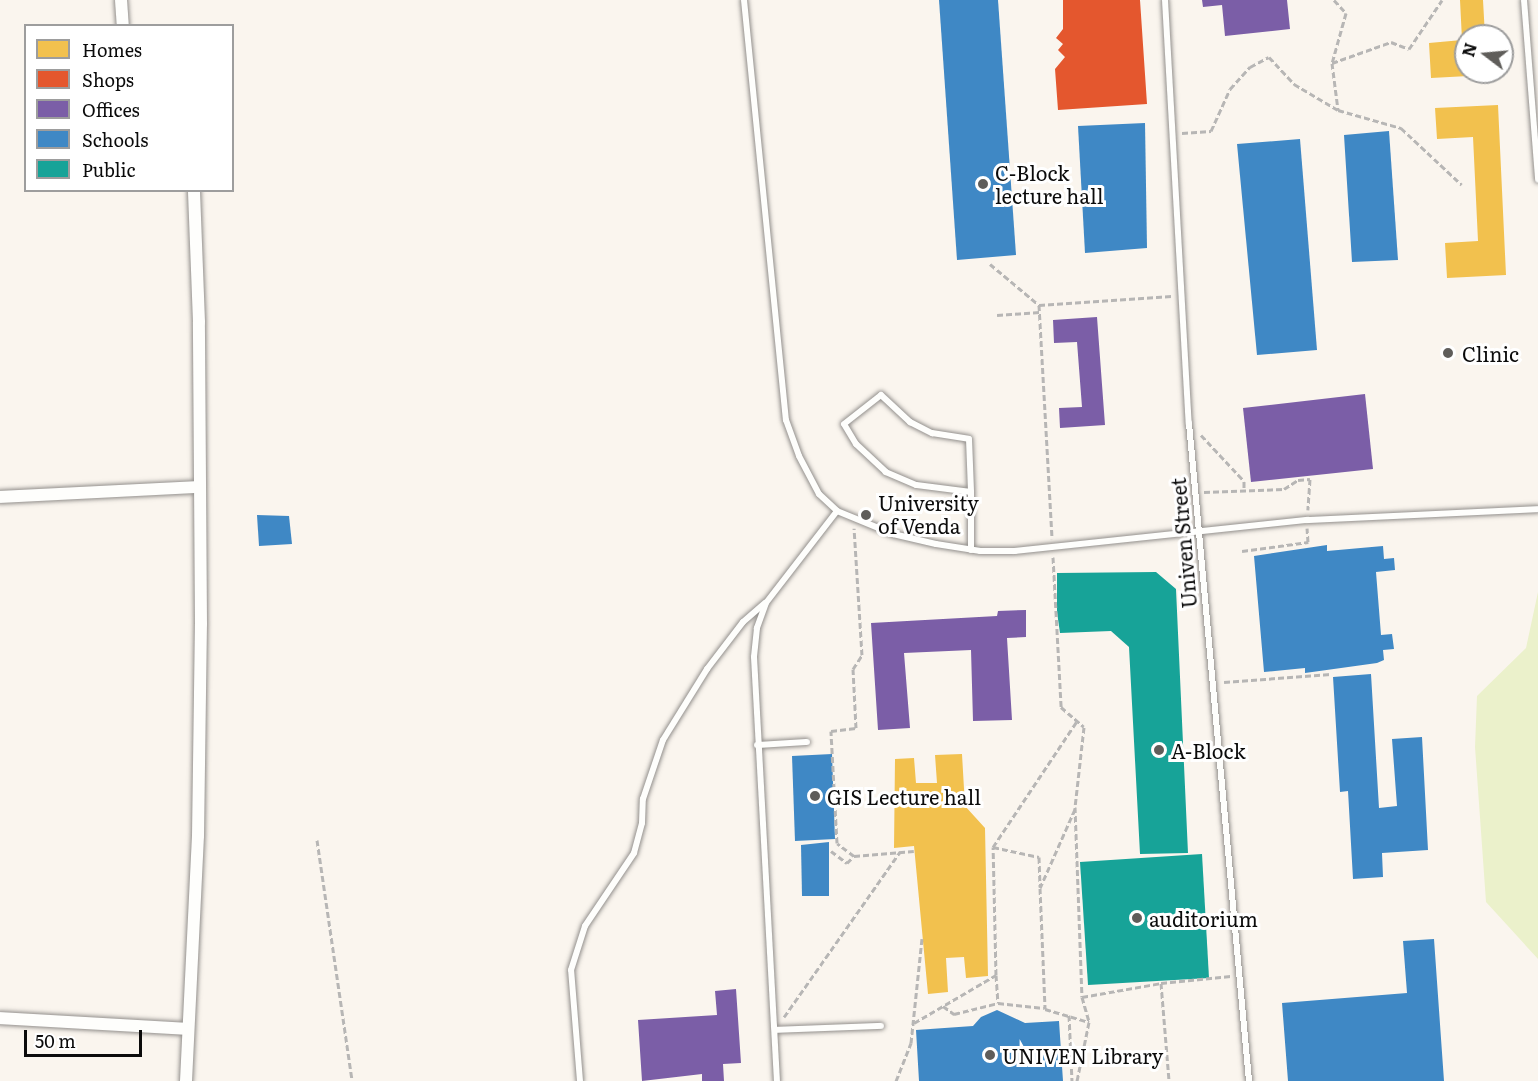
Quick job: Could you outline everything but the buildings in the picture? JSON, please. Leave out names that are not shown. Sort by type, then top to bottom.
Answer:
[{"type":"street","points":[[121,0],[123,24]]},
{"type":"street","points":[[186,1081],[199,766],[199,322],[194,192]]},
{"type":"street","points":[[0,497],[199,487]]},
{"type":"street","points":[[0,1018],[188,1029]]},
{"type":"lane","points":[[744,0],[786,420],[799,456],[819,494],[837,511],[853,520],[893,534],[971,550],[1052,547],[1307,520],[1538,509]]},
{"type":"lane","name":"Univen Street","points":[[1165,0],[1189,423],[1249,1081]]},
{"type":"lane","points":[[1524,0],[1538,179]]},
{"type":"lane","points":[[971,492],[916,485],[886,472],[856,444],[844,424],[881,395],[918,426],[932,433],[969,439],[971,492],[971,550]]},
{"type":"lane","points":[[580,1081],[571,970],[585,926],[634,853],[642,823],[644,799],[663,740],[707,669],[743,622],[766,603],[837,511]]},
{"type":"lane","points":[[766,603],[757,628],[754,657],[777,1081]]},
{"type":"lane","points":[[757,744],[807,742]]},
{"type":"lane","points":[[775,1030],[881,1026]]},
{"type":"path","points":[[1334,0],[1346,13],[1332,63],[1338,110]]},
{"type":"path","points":[[1332,63],[1391,42],[1409,49],[1442,0]]},
{"type":"path","points":[[1171,134],[1211,131],[1230,89],[1250,67],[1269,57],[1294,84],[1338,110],[1401,128],[1462,185]]},
{"type":"path","points":[[990,264],[1039,304],[1181,296]]},
{"type":"path","points":[[1039,304],[1061,707],[1084,727],[1076,807],[1082,997],[1089,1022],[1077,1081]]},
{"type":"path","points":[[997,315],[1040,312]]},
{"type":"path","points":[[1189,423],[1244,481],[1244,488]]},
{"type":"path","points":[[1195,493],[1244,488],[1250,492],[1284,489],[1298,480],[1310,479],[1308,542],[1242,550]]},
{"type":"path","points":[[853,520],[862,655],[853,669],[856,728],[831,731],[837,843],[854,856]]},
{"type":"path","points":[[1213,682],[1331,674]]},
{"type":"path","points":[[998,1003],[993,847],[1077,721]]},
{"type":"path","points":[[1040,888],[1076,807]]},
{"type":"path","points":[[317,840],[352,1081]]},
{"type":"path","points":[[993,847],[1038,857],[1045,1009]]},
{"type":"path","points":[[831,851],[847,863],[854,856],[914,851]]},
{"type":"path","points":[[775,1030],[900,852]]},
{"type":"path","points":[[896,1081],[911,1043],[922,939]]},
{"type":"path","points":[[1082,997],[1161,983],[1240,974]]},
{"type":"path","points":[[914,1023],[996,975]]},
{"type":"path","points":[[1161,983],[1169,1081]]},
{"type":"path","points":[[943,1006],[954,1014],[998,1003],[1045,1009],[1089,1022]]},
{"type":"path","points":[[1069,1015],[1072,1081]]},
{"type":"green space","points":[[1538,592],[1538,959],[1486,902],[1475,747],[1477,696],[1526,648]]},
{"type":"place","name":"C-Block lecture hall","points":[[983,184]]},
{"type":"place","name":"Clinic","points":[[1448,353]]},
{"type":"place","name":"University of Venda","points":[[866,515]]},
{"type":"place","name":"A-Block","points":[[1159,750]]},
{"type":"place","name":"GIS Lecture hall","points":[[815,796]]},
{"type":"place","name":"auditorium","points":[[1137,918]]},
{"type":"place","name":"UNIVEN Library","points":[[990,1055]]}]
